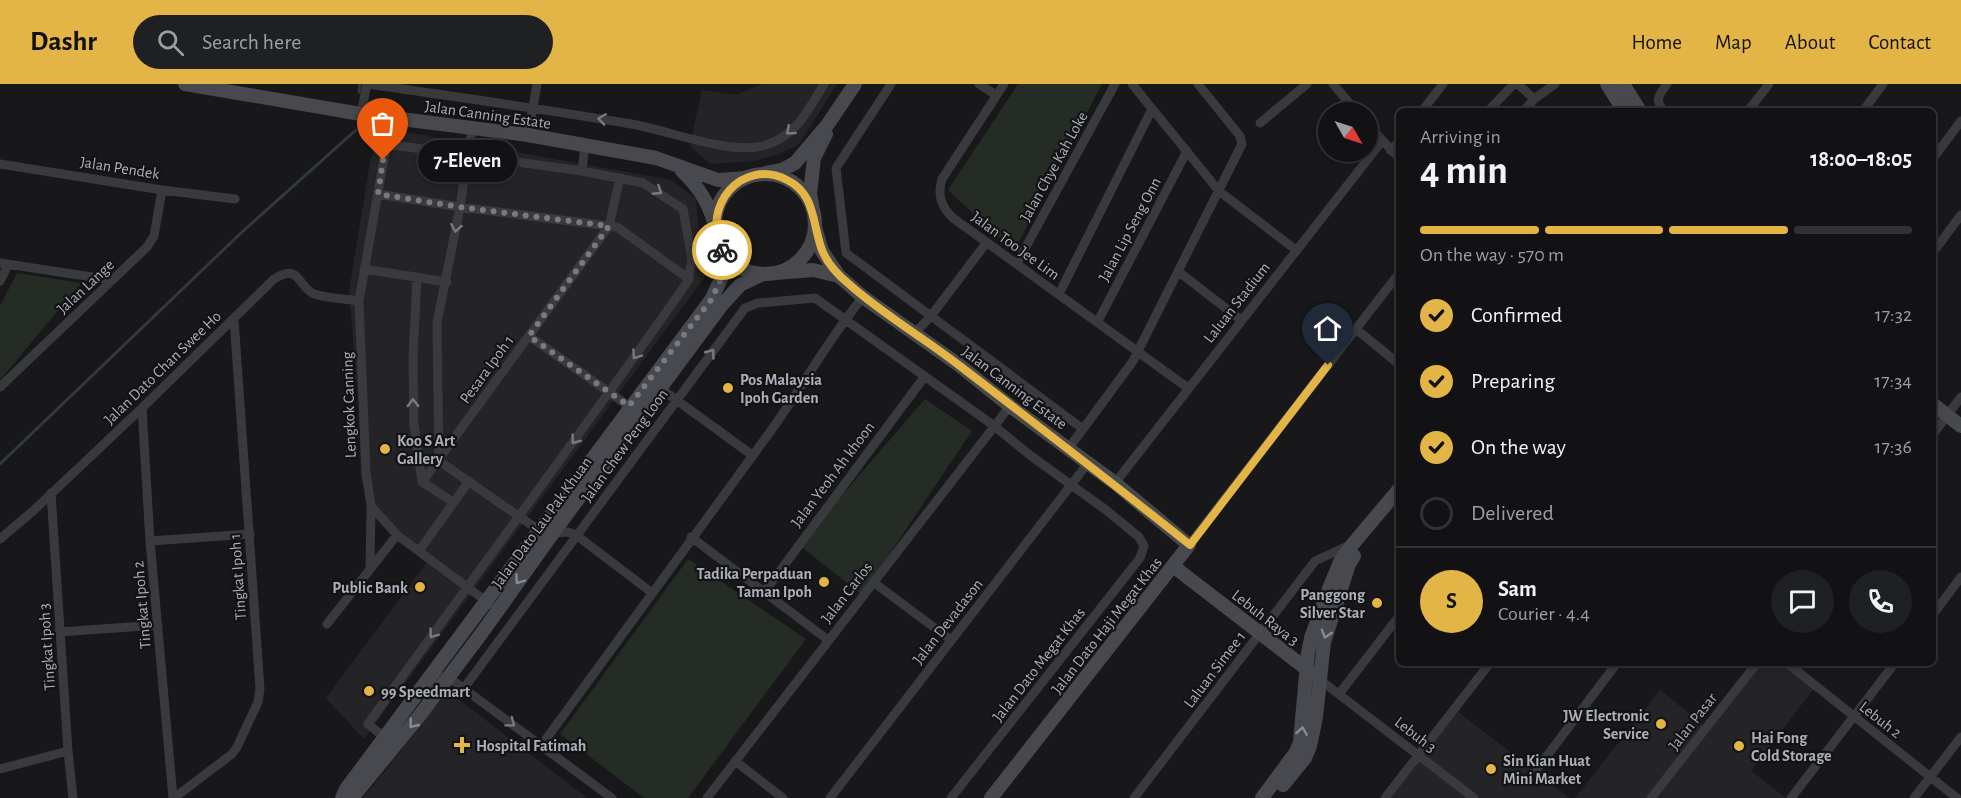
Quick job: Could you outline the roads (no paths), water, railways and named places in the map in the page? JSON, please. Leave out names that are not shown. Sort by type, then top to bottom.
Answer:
[{"type":"main road","name":"Jalan Canning Estate","points":[[184,84],[221,86],[361,114],[528,135],[585,145],[656,158],[718,180],[752,177]]},
{"type":"main road","points":[[839,276],[813,270],[770,274],[747,272],[734,264],[723,252],[717,240],[715,226],[717,211],[723,197],[733,186],[752,177],[782,170],[795,162],[828,124],[855,84]]},
{"type":"main road","points":[[1606,84],[1622,108]]},
{"type":"main road","points":[[1623,84],[1638,108]]},
{"type":"main road","points":[[770,274],[792,266],[804,255],[812,241],[814,218],[810,194],[814,158],[828,124]]},
{"type":"main road","name":"Jalan Canning Estate","points":[[679,167],[706,199],[715,226]]},
{"type":"main road","points":[[752,177],[772,175],[786,179],[798,187],[807,198],[814,218]]},
{"type":"main road","name":"Jalan Canning Estate","points":[[814,218],[822,251],[839,276],[863,297],[959,365],[1010,406],[1115,483],[1190,545]]},
{"type":"main road","name":"Jalan Dato Lau Pak Khuan","points":[[352,798],[481,633],[629,406],[711,300],[721,279],[723,252]]},
{"type":"main road","name":"Jalan Dato Lau Pak Khuan","points":[[342,798],[346,789],[487,601],[546,531],[563,519],[721,306],[740,285],[770,274]]},
{"type":"main road","points":[[1936,407],[1961,426]]},
{"type":"main road","points":[[1262,798],[1296,753],[1302,726],[1311,638],[1341,560],[1396,493]]},
{"type":"main road","points":[[1272,798],[1305,758],[1310,746],[1316,717],[1324,642],[1349,564],[1366,538],[1396,504]]},
{"type":"main road","name":"Jalan Dato Haji Megat Khas","points":[[991,798],[1190,545]]},
{"type":"main road","name":"Lebuh Raya 3","points":[[1173,566],[1319,679]]},
{"type":"street","points":[[361,114],[368,84],[634,124],[735,147],[755,147],[774,142],[792,130],[803,118],[824,84]]},
{"type":"street","points":[[528,135],[537,84]]},
{"type":"street","points":[[891,84],[836,168],[846,253],[1083,429]]},
{"type":"street","points":[[979,84],[996,95]]},
{"type":"street","name":"Jalan Too Jee Lim","points":[[1004,84],[946,172],[940,187],[941,202],[948,213],[1188,388]]},
{"type":"street","name":"Jalan Chye Kah Loke","points":[[1017,263],[1115,84]]},
{"type":"street","points":[[1132,84],[1219,191],[1296,250]]},
{"type":"street","points":[[1068,449],[1133,361],[1242,141],[1198,84]]},
{"type":"street","points":[[1260,123],[1307,84]]},
{"type":"street","points":[[1333,84],[1349,102]]},
{"type":"street","points":[[1424,108],[1443,84]]},
{"type":"street","points":[[1491,108],[1516,84],[1534,99]]},
{"type":"street","points":[[1526,108],[1534,99],[1555,84]]},
{"type":"street","points":[[1661,108],[1657,103],[1657,98],[1667,84]]},
{"type":"street","points":[[1750,108],[1769,84]]},
{"type":"street","points":[[1865,108],[1883,84]]},
{"type":"street","points":[[1059,294],[1152,109]]},
{"type":"street","name":"Lengkok Canning","points":[[370,569],[370,507],[364,450],[359,301],[391,118]]},
{"type":"street","points":[[1936,154],[1961,121]]},
{"type":"street","points":[[472,129],[447,282],[437,323],[439,460],[518,515],[546,531],[568,532],[576,535],[651,592]]},
{"type":"street","points":[[1378,136],[1396,155]]},
{"type":"street","name":"Laluan Stadium","points":[[1115,483],[1382,141]]},
{"type":"street","points":[[386,144],[582,171],[646,184],[683,209],[692,259],[689,279],[610,393],[518,515],[368,724],[386,738]]},
{"type":"street","points":[[582,171],[585,145]]},
{"type":"street","points":[[1391,151],[1396,145]]},
{"type":"street","name":"Jalan Lip Seng Onn","points":[[1098,321],[1186,151]]},
{"type":"street","name":"Jalan Pendek","points":[[0,164],[235,199]]},
{"type":"street","name":"Pesara Ipoh 1","points":[[422,482],[609,226],[620,178]]},
{"type":"street","name":"Jalan Lange","points":[[0,387],[147,247],[154,236],[162,189]]},
{"type":"street","points":[[378,194],[617,227],[689,279]]},
{"type":"street","points":[[1936,248],[1961,214]]},
{"type":"street","points":[[915,333],[931,316],[987,242]]},
{"type":"street","points":[[0,281],[4,264],[112,280]]},
{"type":"street","points":[[364,269],[447,282]]},
{"type":"street","points":[[1179,272],[1241,320]]},
{"type":"street","name":"Jalan Dato Chan Swee Ho","points":[[0,539],[142,408],[274,279],[286,273],[293,274],[314,293],[359,301]]},
{"type":"street","name":"Jalan Dato Haji Megat Khas","points":[[1190,545],[1396,277]]},
{"type":"street","points":[[417,278],[412,357],[414,425],[422,482],[453,502]]},
{"type":"street","points":[[541,746],[771,430],[845,319],[863,297]]},
{"type":"street","name":"Jalan Chew Peng Loon","points":[[464,688],[745,308],[758,303],[815,298],[993,425],[1139,537],[1144,546]]},
{"type":"street","name":"Tingkat Ipoh 1","points":[[173,798],[232,754],[258,702],[260,688],[234,318]]},
{"type":"street","points":[[1356,329],[1396,362]]},
{"type":"street","points":[[529,336],[634,410],[641,408],[660,388],[752,455]]},
{"type":"street","name":"Jalan Yeoh Ah khoon","points":[[765,591],[925,376]]},
{"type":"street","points":[[1936,430],[1961,397]]},
{"type":"street","name":"Jalan Carlos","points":[[707,798],[993,425],[1010,406]]},
{"type":"street","name":"Tingkat Ipoh 2","points":[[142,408],[150,541],[173,798]]},
{"type":"street","name":"Jalan Devadason","points":[[830,798],[1088,463]]},
{"type":"street","points":[[419,551],[469,481]]},
{"type":"street","name":"Tingkat Ipoh 3","points":[[51,493],[59,632],[73,798]]},
{"type":"street","points":[[370,507],[397,535],[487,601],[492,614],[481,633]]},
{"type":"street","points":[[150,541],[249,534]]},
{"type":"street","points":[[327,624],[397,535]]},
{"type":"street","points":[[691,537],[828,640]]},
{"type":"street","name":"Laluan Simee 1","points":[[1134,798],[1315,561],[1352,545]]},
{"type":"street","name":"Jalan Dato Megat Khas","points":[[951,798],[1140,558],[1144,546]]},
{"type":"street","points":[[1936,610],[1961,577]]},
{"type":"street","points":[[873,582],[951,640]]},
{"type":"street","points":[[1339,694],[1396,620]]},
{"type":"street","points":[[59,632],[158,626]]},
{"type":"street","points":[[1386,798],[1488,666]]},
{"type":"street","points":[[1537,769],[1615,666]]},
{"type":"street","name":"Jalan Pasar","points":[[1652,798],[1755,666]]},
{"type":"street","name":"Lebuh 2","points":[[1790,666],[1957,798]]},
{"type":"street","points":[[1791,798],[1892,666]]},
{"type":"street","points":[[417,694],[424,692],[439,677],[448,677],[612,798]]},
{"type":"street","name":"Lebuh Raya 3","points":[[1319,679],[1339,694]]},
{"type":"street","name":"Lebuh 3","points":[[1339,694],[1474,798]]},
{"type":"street","points":[[1914,798],[1961,737]]},
{"type":"street","points":[[0,769],[68,751]]},
{"type":"street","points":[[735,761],[783,798]]},
{"type":"waterway","points":[[359,92],[360,84]]},
{"type":"waterway","points":[[0,464],[242,232],[356,130]]},
{"type":"place","name":"7-Eleven","points":[[383,160]]},
{"type":"place","name":"Pos Malaysia Ipoh Garden","points":[[728,388]]},
{"type":"place","name":"Koo S Art Gallery","points":[[385,449]]},
{"type":"place","name":"Tadika Perpaduan Taman Ipoh","points":[[824,582]]},
{"type":"place","name":"Public Bank","points":[[420,587]]},
{"type":"place","name":"Panggong Silver Star","points":[[1377,603]]},
{"type":"place","name":"99 Speedmart","points":[[369,691]]},
{"type":"place","name":"JW Electronic Service","points":[[1661,724]]},
{"type":"place","name":"Hospital Fatimah","points":[[462,745]]},
{"type":"place","name":"Hai Fong Cold Storage","points":[[1739,746]]},
{"type":"place","name":"Sin Kian Huat Mini Market","points":[[1491,769]]}]
